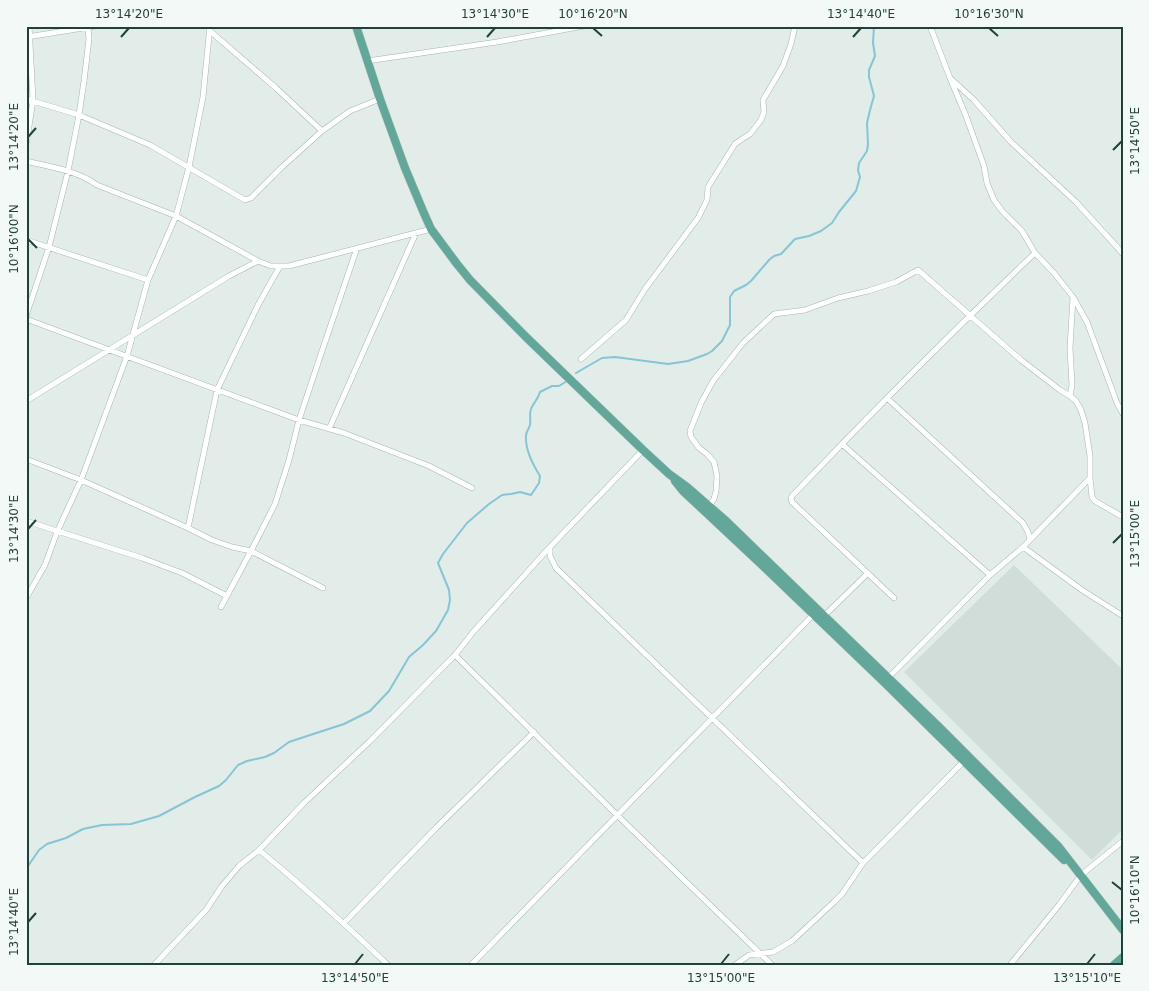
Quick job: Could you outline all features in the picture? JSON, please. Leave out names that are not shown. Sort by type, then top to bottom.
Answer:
[{"type":"main road","points":[[356,26],[405,168],[432,229],[470,280],[643,450],[766,558],[902,700],[967,759]]},
{"type":"main road","points":[[669,474],[683,492],[761,564],[889,677],[1054,851],[1081,875],[1123,930]]},
{"type":"main road","points":[[1114,965],[1123,957]]},
{"type":"street","points":[[26,145],[33,100],[28,37],[29,26]]},
{"type":"street","points":[[28,37],[96,26]]},
{"type":"street","points":[[367,61],[497,42],[584,26]]},
{"type":"street","points":[[581,359],[626,320],[645,289],[698,218],[707,200],[708,187],[735,144],[750,134],[762,120],[764,112],[763,100],[783,66],[795,26]]},
{"type":"street","points":[[930,26],[966,116],[994,200],[1022,231],[1034,253],[1054,273],[1073,297],[1087,322],[1123,414]]},
{"type":"street","points":[[88,28],[89,39],[79,115],[68,171],[49,247],[26,318],[217,390],[300,420],[344,433],[429,466],[472,488]]},
{"type":"street","points":[[210,28],[322,131]]},
{"type":"street","points":[[26,598],[45,565],[56,532],[81,480],[127,356],[148,280],[176,216],[189,168],[203,97],[210,28]]},
{"type":"street","points":[[950,78],[974,100],[1011,142],[1076,202],[1123,254]]},
{"type":"street","points":[[26,99],[79,115],[150,145],[248,200],[322,131],[350,111],[380,98]]},
{"type":"street","points":[[26,161],[86,177],[97,185],[176,216],[258,261],[271,266],[289,266],[432,229]]},
{"type":"street","points":[[329,429],[416,233]]},
{"type":"street","points":[[26,240],[148,280]]},
{"type":"street","points":[[1117,246],[1123,243]]},
{"type":"street","points":[[221,607],[275,504],[322,351],[357,248]]},
{"type":"street","points":[[894,598],[792,502],[792,496],[970,315],[1034,253]]},
{"type":"street","points":[[26,401],[229,276],[258,261]]},
{"type":"street","points":[[188,528],[217,390],[258,305],[280,266]]},
{"type":"street","points":[[709,506],[714,499],[716,491],[717,476],[714,462],[699,448],[691,437],[690,431],[701,403],[713,381],[743,343],[774,314],[793,313],[838,298],[868,291],[896,282],[918,270],[1021,360],[1076,402],[1081,410],[1085,424],[1090,456],[1092,497],[1095,501],[1123,517]]},
{"type":"street","points":[[1070,396],[1072,385],[1070,348],[1073,297]]},
{"type":"street","points":[[888,398],[1023,523],[1030,539]]},
{"type":"street","points":[[842,444],[990,575]]},
{"type":"street","points":[[154,965],[206,910],[222,886],[240,866],[259,850],[305,802],[369,742],[455,656],[474,631],[550,547],[643,450]]},
{"type":"street","points":[[26,459],[81,480],[212,540],[251,551],[324,588]]},
{"type":"street","points":[[889,677],[990,575],[1023,547],[1090,478]]},
{"type":"street","points":[[26,522],[142,558],[182,573],[228,596]]},
{"type":"street","points":[[550,547],[550,556],[556,568],[863,863]]},
{"type":"street","points":[[1023,547],[1082,590],[1123,616]]},
{"type":"street","points":[[471,965],[712,718],[819,615],[868,572]]},
{"type":"street","points":[[455,656],[772,965]]},
{"type":"street","points":[[344,923],[437,827],[534,732]]},
{"type":"street","points":[[735,965],[749,955],[773,952],[792,941],[842,894],[863,863],[967,759]]},
{"type":"street","points":[[1010,965],[1081,875],[1122,843]]},
{"type":"street","points":[[259,850],[301,884],[388,965]]},
{"type":"shaded area","points":[[1014,565],[1123,670],[1123,829],[1092,860],[904,672]]},
{"type":"waterway","points":[[576,373],[602,358],[615,357],[668,364],[688,361],[707,354],[722,341],[730,325],[730,297],[734,291],[751,281],[769,260],[781,254],[795,239],[821,231],[832,223],[856,191],[860,177],[859,163],[867,151],[867,123],[874,96],[869,77],[869,70],[875,56],[873,43],[874,26]]},
{"type":"waterway","points":[[26,869],[39,850],[47,844],[66,838],[83,829],[102,825],[131,824],[159,816],[219,786],[238,765],[265,757],[289,742],[344,724],[370,711],[389,691],[409,657],[436,631],[448,610],[449,590],[438,563],[443,554],[467,523],[489,504],[502,495],[520,492],[531,495],[539,483],[540,476],[530,457],[526,441],[526,433],[530,425],[530,411],[540,392],[552,386],[559,386],[567,381]]}]
